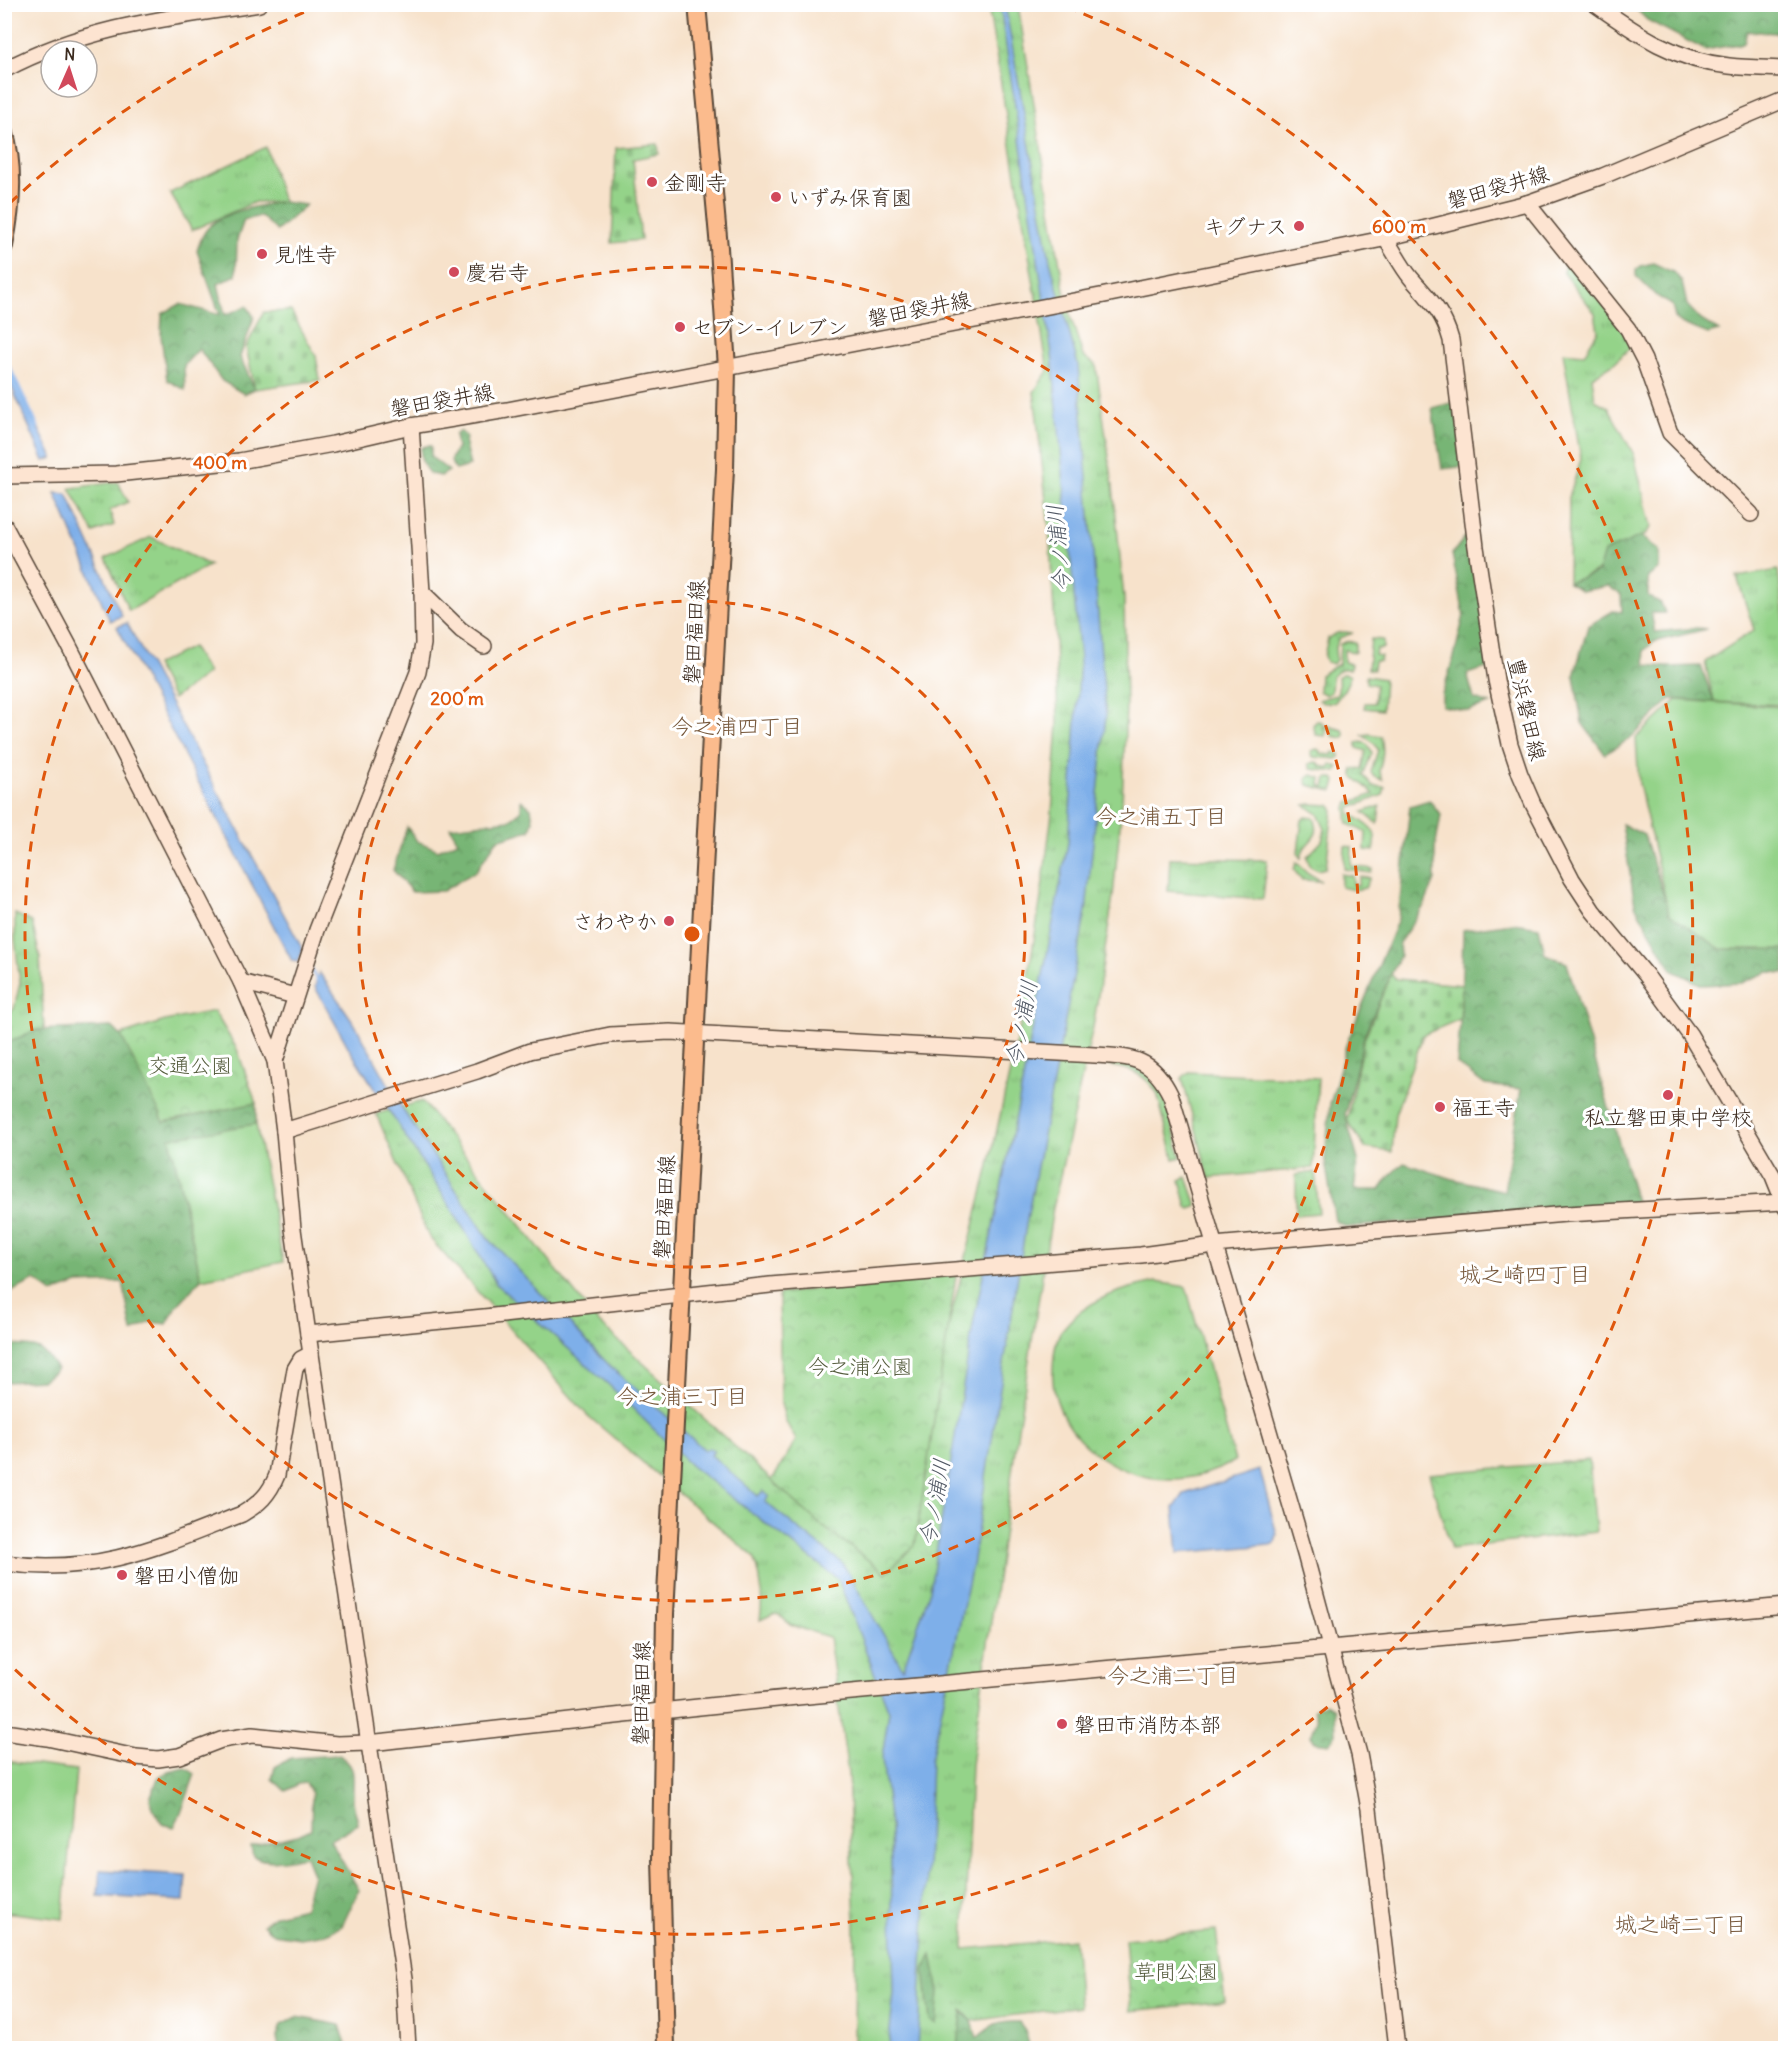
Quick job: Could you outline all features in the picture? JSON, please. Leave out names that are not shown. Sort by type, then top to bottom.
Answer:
[{"type":"main road","name":"磐田福田線","points":[[666,2049],[661,1858],[662,1712],[725,469],[727,368],[719,248],[696,4]]},
{"type":"main road","points":[[4,130],[11,171],[4,246]]},
{"type":"street","points":[[4,70],[89,34],[133,24],[259,4]]},
{"type":"street","points":[[1595,4],[1639,35],[1684,56],[1728,66],[1785,69]]},
{"type":"street","name":"磐田袋井線","points":[[4,476],[116,474],[239,461],[333,444],[411,426],[727,368],[1385,238],[1527,203],[1625,167],[1785,99]]},
{"type":"street","points":[[1527,203],[1628,329],[1644,360],[1670,433],[1751,514]]},
{"type":"street","name":"豊浜磐田線","points":[[1385,238],[1409,276],[1437,306],[1447,323],[1496,680],[1510,744],[1520,774],[1572,879],[1593,911],[1658,989],[1690,1035],[1773,1176],[1785,1205]]},
{"type":"street","points":[[275,1061],[309,953],[418,672],[423,644],[422,592],[411,426]]},
{"type":"street","points":[[4,525],[242,982],[275,1061],[293,1229],[404,1979],[408,2049]]},
{"type":"street","points":[[422,592],[461,630],[484,646]]},
{"type":"street","points":[[242,982],[295,996]]},
{"type":"street","points":[[284,1131],[477,1071],[530,1051],[610,1035],[670,1032],[1130,1057],[1156,1071],[1171,1096],[1331,1647],[1363,1774],[1397,2049]]},
{"type":"street","points":[[308,1334],[497,1316],[770,1285],[904,1276],[1141,1255],[1214,1245],[1566,1214],[1785,1205]]},
{"type":"street","points":[[4,1563],[53,1568],[118,1559],[210,1527],[242,1514],[258,1504],[271,1491],[277,1475],[295,1369],[301,1359],[311,1354]]},
{"type":"street","points":[[4,1732],[47,1738],[136,1757],[158,1759],[179,1756],[221,1740],[252,1735],[328,1744],[368,1743],[828,1694],[1785,1606]]},
{"type":"green space","points":[[988,5],[1018,5],[1066,302],[1083,356],[1096,365],[1113,486],[1124,598],[1126,706],[1122,804],[1113,897],[1094,1022],[1053,1208],[1018,1429],[971,1765],[964,1949],[1074,1939],[1080,2006],[972,2021],[962,2010],[960,2048],[854,2048],[855,1922],[848,1774],[829,1637],[790,1625],[780,1615],[773,1614],[760,1620],[761,1588],[754,1557],[587,1415],[429,1237],[376,1114],[422,1101],[598,1322],[821,1525],[886,1573],[988,1170],[1020,1026],[1052,813],[1058,722],[1049,527],[1034,392],[1048,371]]},
{"type":"green space","points":[[1632,5],[1682,5],[1707,11],[1711,5],[1785,5],[1785,44],[1776,33],[1747,31],[1744,43],[1705,50],[1647,20]]},
{"type":"green space","points":[[658,144],[659,154],[633,159],[641,240],[612,243],[616,148]]},
{"type":"green space","points":[[266,147],[283,202],[255,202],[192,230],[170,193]]},
{"type":"green space","points":[[283,202],[306,205],[277,231],[261,216],[244,220],[237,240],[236,275],[218,284],[225,315],[247,306],[254,317],[240,357],[255,389],[244,394],[222,381],[199,349],[184,365],[185,390],[167,380],[161,336],[162,314],[180,304],[220,315],[197,251],[205,231],[232,213]]},
{"type":"green space","points":[[1564,257],[1635,343],[1613,364],[1592,377],[1595,400],[1608,407],[1634,455],[1651,527],[1634,546],[1614,561],[1592,574],[1568,583],[1569,497],[1581,459],[1563,352],[1584,354],[1598,331],[1595,313],[1564,273]]},
{"type":"green space","points":[[1653,263],[1675,273],[1682,282],[1687,305],[1701,320],[1719,331],[1708,334],[1683,324],[1675,318],[1672,305],[1655,295],[1636,276],[1636,270],[1641,266]]},
{"type":"green space","points":[[291,311],[316,356],[320,380],[255,389],[246,347],[264,312]]},
{"type":"green space","points":[[1459,401],[1466,466],[1442,469],[1432,408]]},
{"type":"green space","points":[[460,431],[466,436],[465,445],[470,466],[456,470],[451,459],[457,448],[455,435]]},
{"type":"green space","points":[[431,446],[431,457],[449,471],[441,476],[430,474],[421,456],[421,448]]},
{"type":"green space","points":[[118,482],[128,502],[110,510],[114,525],[94,533],[70,488]]},
{"type":"green space","points":[[1475,536],[1490,667],[1467,674],[1474,699],[1490,704],[1469,711],[1442,706],[1442,694],[1464,615],[1452,554],[1465,537]]},
{"type":"green space","points":[[1641,536],[1659,550],[1659,569],[1648,577],[1648,596],[1661,603],[1665,613],[1651,613],[1655,632],[1707,629],[1653,642],[1644,651],[1646,665],[1701,666],[1714,702],[1671,699],[1631,738],[1605,754],[1582,723],[1574,676],[1588,626],[1613,611],[1622,612],[1621,595],[1608,586],[1582,591],[1568,583],[1598,572],[1604,552]]},
{"type":"green space","points":[[151,537],[210,565],[129,611],[106,558]]},
{"type":"green space","points":[[1778,570],[1786,633],[1785,705],[1714,702],[1705,662],[1754,630],[1737,577]]},
{"type":"green space","points":[[1345,632],[1353,633],[1339,638],[1335,647],[1336,660],[1333,664],[1326,662],[1324,656],[1328,638]]},
{"type":"green space","points":[[1371,639],[1383,640],[1383,648],[1376,649],[1375,655],[1381,656],[1380,661],[1374,661],[1373,670],[1368,669]]},
{"type":"green space","points":[[1348,641],[1355,643],[1355,652],[1344,650],[1344,662],[1351,664],[1350,669],[1341,669],[1332,677],[1331,692],[1326,695],[1319,691],[1320,675],[1339,664],[1340,644]]},
{"type":"green space","points":[[192,647],[208,673],[173,699],[155,665]]},
{"type":"green space","points":[[1342,674],[1350,676],[1335,702],[1323,703],[1319,700],[1336,695],[1338,677]]},
{"type":"green space","points":[[1366,676],[1384,679],[1382,710],[1364,708],[1365,703],[1374,703],[1376,685],[1366,683]]},
{"type":"green space","points":[[1677,700],[1785,707],[1785,949],[1721,949],[1669,914],[1639,784],[1636,738]]},
{"type":"green space","points":[[1317,721],[1322,722],[1323,729],[1325,725],[1343,730],[1345,735],[1343,738],[1332,736],[1332,730],[1327,729],[1325,736],[1316,735],[1313,725]]},
{"type":"green space","points":[[1362,735],[1381,736],[1383,754],[1379,771],[1383,780],[1373,776],[1371,772],[1378,750],[1374,743]]},
{"type":"green space","points":[[1357,742],[1367,744],[1372,753],[1363,775],[1373,786],[1385,787],[1383,795],[1350,808],[1350,813],[1367,824],[1374,832],[1374,851],[1365,850],[1366,832],[1348,824],[1346,807],[1349,803],[1374,794],[1353,776],[1353,769],[1362,769],[1366,751],[1357,748]]},
{"type":"green space","points":[[1317,749],[1321,751],[1321,754],[1332,755],[1333,752],[1340,754],[1340,757],[1337,759],[1313,757],[1311,751]]},
{"type":"green space","points":[[1315,762],[1320,766],[1330,768],[1331,764],[1338,767],[1338,770],[1336,772],[1311,769],[1309,764]]},
{"type":"green space","points":[[1312,775],[1321,778],[1320,785],[1325,787],[1327,778],[1334,778],[1336,781],[1333,791],[1308,785],[1306,779]]},
{"type":"green space","points":[[521,800],[531,808],[533,821],[530,830],[497,840],[476,871],[443,891],[412,892],[393,870],[407,827],[417,841],[438,850],[458,841],[450,827],[509,820],[521,811]]},
{"type":"green space","points":[[1429,800],[1441,815],[1435,849],[1435,880],[1424,906],[1399,943],[1400,955],[1365,1033],[1345,1114],[1358,1160],[1354,1190],[1380,1190],[1390,1176],[1404,1163],[1453,1179],[1504,1191],[1521,1089],[1485,1085],[1457,1064],[1463,930],[1513,923],[1539,927],[1545,954],[1567,963],[1637,1205],[1347,1227],[1335,1221],[1325,1160],[1330,1105],[1346,1045],[1398,919],[1410,806]]},
{"type":"green space","points":[[1305,805],[1330,805],[1333,809],[1326,868],[1318,870],[1310,866],[1307,857],[1322,841],[1325,829],[1318,814]]},
{"type":"green space","points":[[1380,806],[1378,824],[1363,812]]},
{"type":"green space","points":[[1306,817],[1314,818],[1316,831],[1315,836],[1302,852],[1301,859],[1298,852],[1302,820]]},
{"type":"green space","points":[[1622,824],[1644,835],[1670,914],[1721,949],[1785,949],[1785,973],[1768,972],[1741,983],[1702,985],[1672,970],[1635,905]]},
{"type":"green space","points":[[1345,846],[1352,847],[1351,866],[1373,869],[1371,873],[1344,869]]},
{"type":"green space","points":[[1170,858],[1267,860],[1263,899],[1168,891]]},
{"type":"green space","points":[[1296,862],[1321,881],[1302,880],[1294,870]]},
{"type":"green space","points":[[1341,874],[1353,876],[1353,884],[1358,885],[1360,877],[1370,878],[1365,888],[1354,890],[1341,887]]},
{"type":"green space","points":[[15,914],[32,922],[40,957],[44,1030],[36,1030],[5,1044],[5,1015],[14,1009],[20,983],[15,939]]},
{"type":"green space","points":[[1391,974],[1396,979],[1462,985],[1460,1019],[1423,1035],[1395,1115],[1392,1152],[1365,1148],[1347,1120],[1363,1042]]},
{"type":"green space","name":"交通公園","points":[[214,1011],[237,1049],[256,1103],[164,1122],[121,1035],[165,1021]]},
{"type":"green space","points":[[112,1027],[130,1047],[137,1059],[150,1084],[164,1122],[256,1103],[256,1124],[170,1139],[201,1279],[177,1306],[167,1324],[150,1322],[132,1332],[123,1282],[78,1284],[53,1293],[35,1280],[5,1295],[5,1044],[36,1030]]},
{"type":"green space","points":[[1095,1058],[1123,1061],[1150,1074],[1161,1085],[1181,1157],[1174,1159],[1157,1093],[1151,1085],[1144,1078],[1129,1070],[1093,1063]]},
{"type":"green space","points":[[1189,1072],[1318,1078],[1313,1168],[1209,1178],[1182,1078]]},
{"type":"green space","points":[[256,1124],[283,1262],[201,1279],[170,1138]]},
{"type":"green space","points":[[1315,1172],[1319,1213],[1296,1215],[1296,1175]]},
{"type":"green space","points":[[1187,1177],[1196,1203],[1196,1207],[1190,1209],[1187,1207],[1180,1180]]},
{"type":"green space","name":"今之浦公園","points":[[957,1270],[915,1545],[886,1573],[821,1525],[771,1480],[796,1440],[786,1422],[781,1404],[779,1294]]},
{"type":"green space","points":[[1156,1282],[1186,1287],[1235,1461],[1212,1472],[1188,1478],[1148,1477],[1126,1471],[1106,1460],[1087,1446],[1072,1430],[1060,1410],[1054,1389],[1053,1366],[1056,1343],[1061,1331],[1070,1320],[1092,1304],[1116,1292]]},
{"type":"green space","points":[[5,1345],[30,1346],[41,1350],[57,1369],[43,1380],[5,1382]]},
{"type":"green space","points":[[1589,1460],[1596,1532],[1451,1549],[1429,1474]]},
{"type":"green space","points":[[1325,1703],[1335,1708],[1336,1734],[1329,1744],[1315,1742],[1311,1736],[1317,1720],[1314,1709]]},
{"type":"green space","points":[[339,1755],[352,1769],[353,1802],[358,1824],[330,1840],[359,1890],[342,1926],[326,1934],[300,1938],[273,1934],[263,1924],[276,1915],[304,1908],[313,1874],[306,1856],[272,1861],[253,1856],[251,1846],[298,1835],[311,1829],[312,1794],[306,1783],[298,1784],[286,1791],[272,1779],[275,1767],[291,1758]]},
{"type":"green space","points":[[5,1761],[76,1770],[63,1919],[5,1912]]},
{"type":"green space","points":[[186,1768],[195,1774],[181,1813],[174,1827],[162,1824],[150,1799],[158,1779],[165,1773]]},
{"type":"green space","name":"草間公園","points":[[1216,1931],[1225,2001],[1131,2011],[1125,1939]]},
{"type":"green space","points":[[932,1955],[939,1992],[936,2024],[930,2020],[924,1970]]},
{"type":"green space","points":[[962,2012],[972,2021],[977,2038],[996,2025],[1019,2022],[1025,2030],[1030,2048],[958,2048]]},
{"type":"green space","points":[[297,2017],[340,2025],[347,2048],[321,2048],[315,2043],[303,2042],[297,2048],[279,2048],[277,2037],[281,2025]]},
{"type":"water","points":[[1000,5],[1005,5],[1050,261],[1078,365],[1106,716],[1086,911],[1027,1219],[972,1565],[931,1760],[917,2048],[888,2048],[894,1993],[890,1826],[882,1758],[889,1711],[838,1579],[691,1466],[609,1385],[497,1285],[452,1209],[350,1050],[315,987],[319,972],[354,1023],[403,1110],[488,1238],[611,1367],[705,1450],[709,1448],[714,1451],[711,1455],[758,1496],[763,1491],[769,1496],[765,1502],[843,1564],[903,1669],[930,1590],[974,1319],[1018,1106],[1068,843],[1080,659],[1052,354]]},
{"type":"water","points":[[5,359],[53,458],[44,461],[5,372]]},
{"type":"water","points":[[55,493],[67,494],[122,616],[110,621]]},
{"type":"water","points":[[127,623],[303,950],[298,962],[292,961],[117,627]]},
{"type":"water","points":[[1260,1470],[1277,1535],[1275,1543],[1178,1553],[1174,1508],[1184,1494]]},
{"type":"water","points":[[100,1870],[186,1875],[184,1901],[98,1896]]},
{"type":"waterway","points":[[10,368],[38,427]]},
{"type":"waterway","points":[[311,969],[318,982]]},
{"type":"place","name":"金剛寺","points":[[652,182]]},
{"type":"place","name":"いずみ保育園","points":[[776,197]]},
{"type":"place","name":"キグナス","points":[[1299,226]]},
{"type":"place","name":"見性寺","points":[[262,254]]},
{"type":"place","name":"慶岩寺","points":[[454,272]]},
{"type":"place","name":"セブン-イレブン","points":[[680,327]]},
{"type":"place","name":"さわやか","points":[[669,921]]},
{"type":"place","name":"私立磐田東中学校","points":[[1668,1095]]},
{"type":"place","name":"福王寺","points":[[1440,1107]]},
{"type":"place","name":"磐田小僧伽","points":[[122,1575]]},
{"type":"place","name":"磐田市消防本部","points":[[1062,1724]]},
{"type":"district","name":"今之浦四丁目","points":[[737,726]]},
{"type":"district","name":"今之浦五丁目","points":[[1161,816]]},
{"type":"district","name":"城之崎四丁目","points":[[1525,1274]]},
{"type":"district","name":"今之浦三丁目","points":[[682,1396]]},
{"type":"district","name":"今之浦二丁目","points":[[1173,1675]]},
{"type":"district","name":"城之崎二丁目","points":[[1681,1924]]},
{"type":"water label","name":"今ノ浦川","points":[[1058,548]]},
{"type":"water label","name":"今ノ浦川","points":[[1021,1023]]},
{"type":"water label","name":"今ノ浦川","points":[[934,1502]]}]
